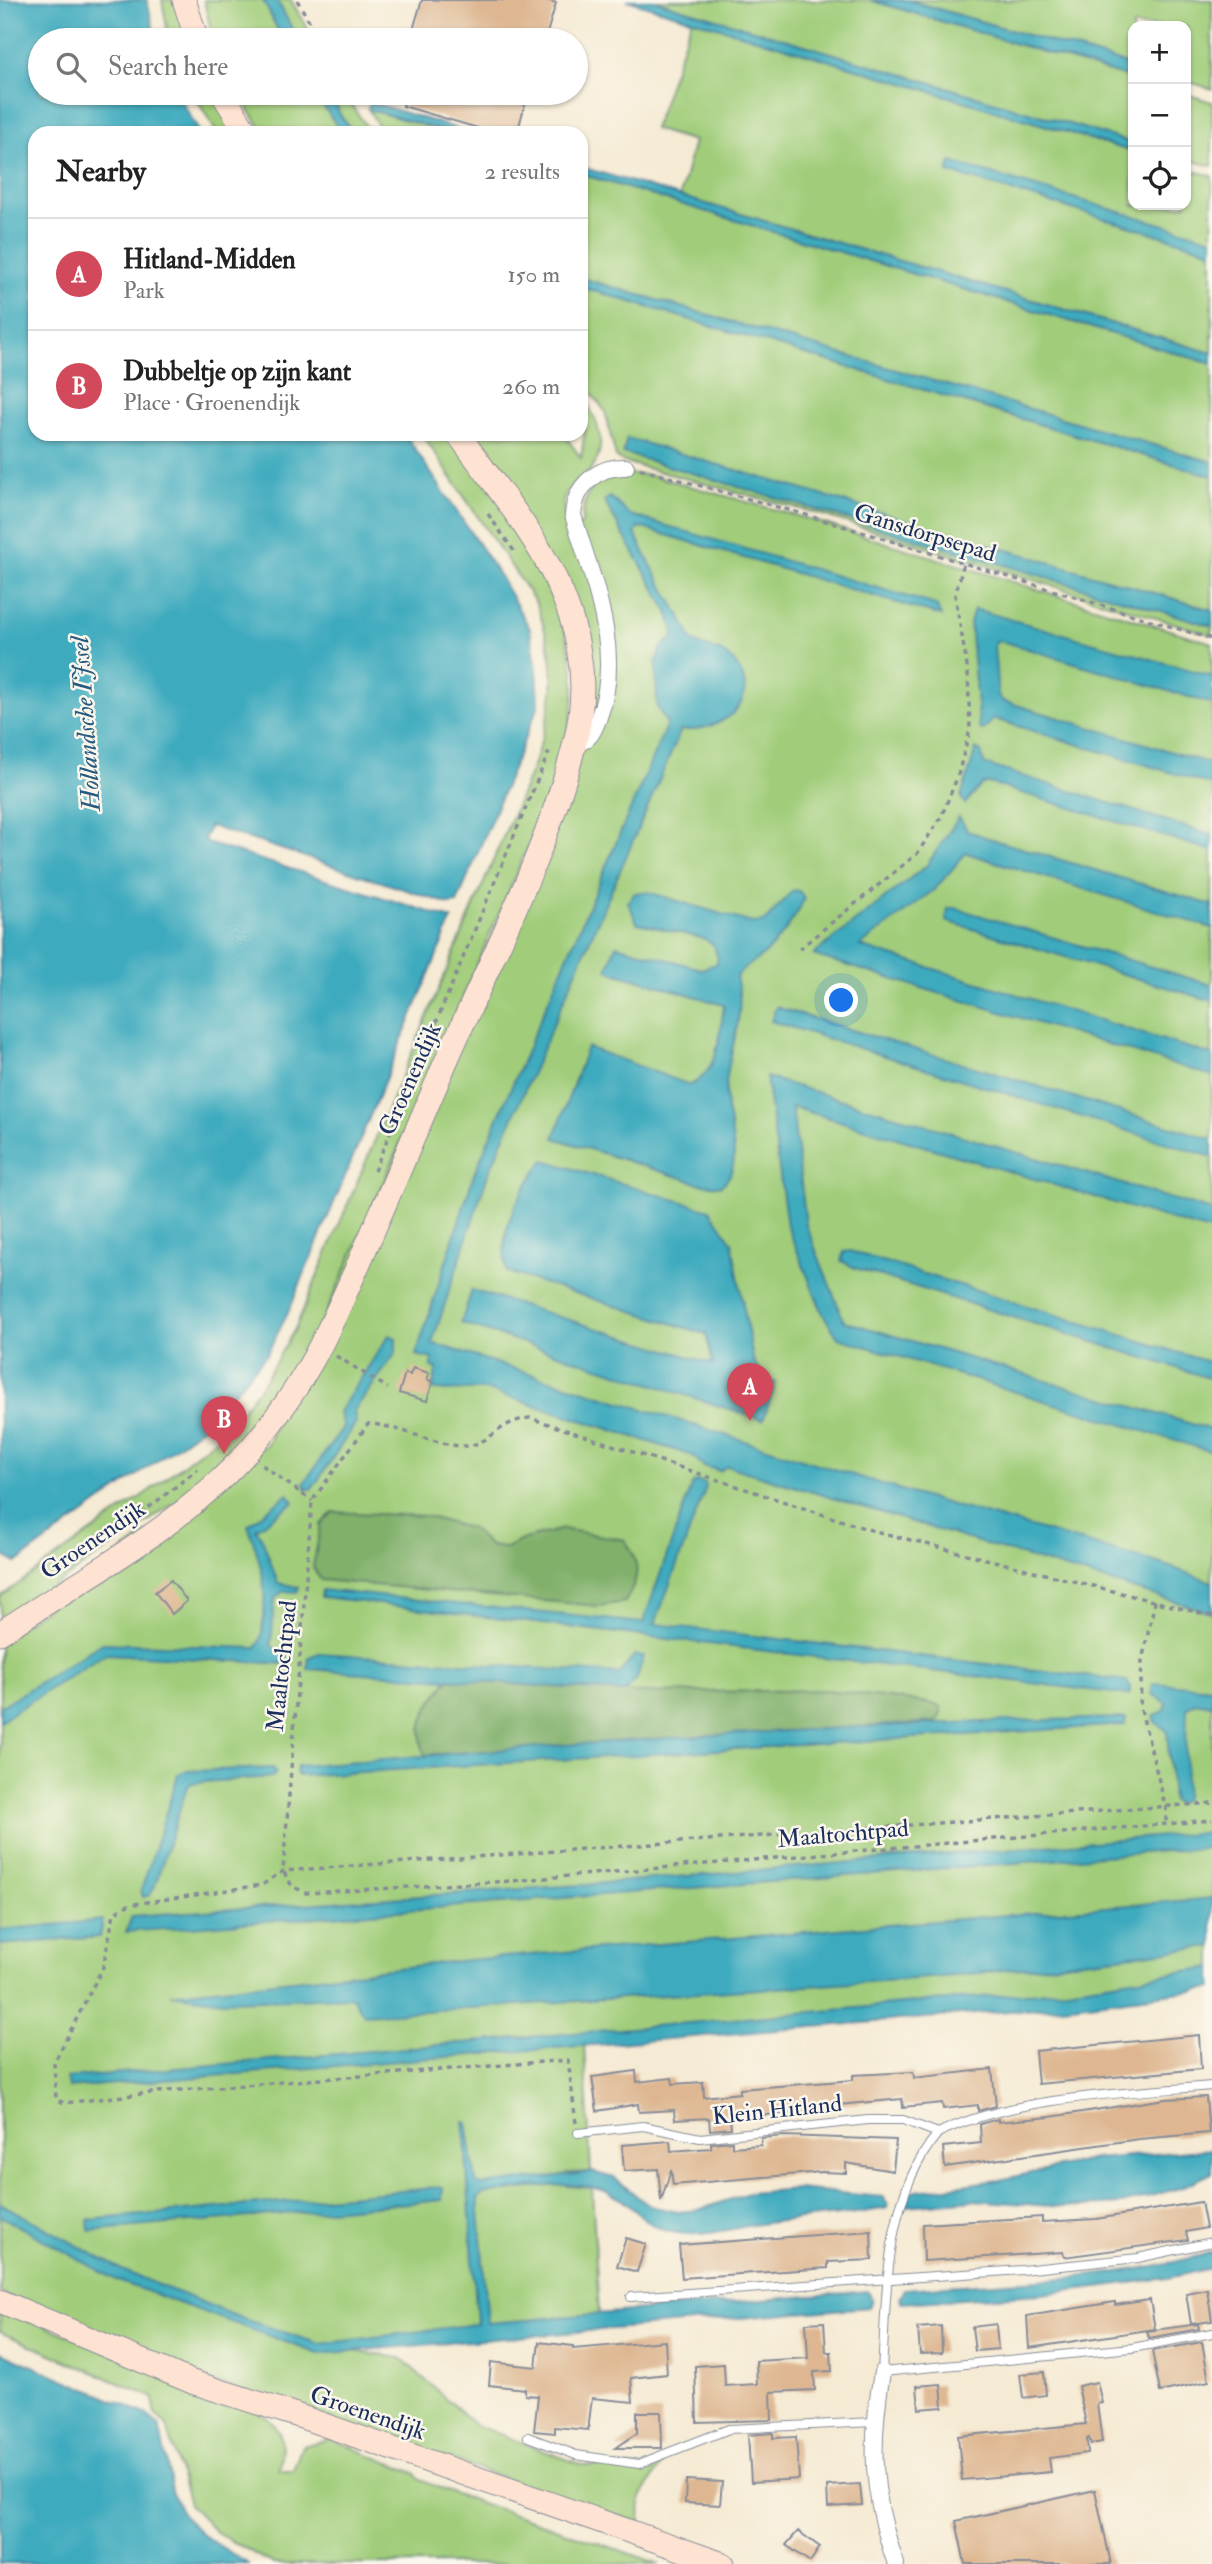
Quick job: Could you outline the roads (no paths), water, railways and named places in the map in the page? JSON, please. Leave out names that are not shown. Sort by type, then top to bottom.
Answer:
[{"type":"street","points":[[184,0],[194,28]]},
{"type":"street","points":[[230,105],[243,126]]},
{"type":"street","name":"Groenendijk","points":[[0,1633],[203,1497],[247,1453],[302,1382],[351,1281],[520,892],[562,787],[575,743],[581,687],[580,654],[564,597],[537,545],[463,441]]},
{"type":"street","points":[[575,743],[587,739],[601,712],[607,657],[601,607],[573,515],[574,503],[580,489],[592,477],[609,467],[626,467]]},
{"type":"street","name":"Groenendijk","points":[[0,2301],[192,2382],[723,2564]]},
{"type":"street","points":[[882,2372],[874,2422],[876,2486],[896,2564]]},
{"type":"lane","points":[[1212,2086],[1028,2106],[964,2120],[938,2133],[910,2175],[901,2199],[894,2231],[882,2372],[1132,2348],[1212,2333]]},
{"type":"lane","name":"Klein Hitland","points":[[578,2133],[643,2126],[700,2138],[868,2120],[903,2120],[938,2133]]},
{"type":"lane","points":[[631,2297],[889,2277],[1022,2270],[1125,2260],[1177,2252],[1212,2242]]},
{"type":"lane","points":[[528,2437],[576,2455],[639,2464],[729,2429],[874,2422]]},
{"type":"water","name":"Hollandsche IJssel","points":[[0,0],[147,0],[153,28],[28,28],[28,105],[184,105],[196,126],[28,126],[28,441],[410,441],[501,578],[530,629],[537,669],[539,704],[457,903],[449,904],[210,826],[204,839],[207,843],[452,919],[288,1313],[267,1354],[206,1425],[16,1563],[0,1553]]},
{"type":"water","points":[[263,0],[277,0],[292,28],[277,28]]},
{"type":"water","points":[[627,0],[653,0],[1128,142],[1128,150]]},
{"type":"water","points":[[870,0],[908,0],[1128,65],[1128,77]]},
{"type":"water","points":[[322,105],[337,105],[348,126],[337,126]]},
{"type":"water","points":[[369,105],[380,105],[448,126],[426,126],[368,109]]},
{"type":"water","points":[[951,162],[1212,239],[1212,251],[948,172]]},
{"type":"water","points":[[588,169],[1212,353],[1212,364],[588,176]]},
{"type":"water","points":[[588,280],[1212,462],[1212,476],[588,289]]},
{"type":"water","points":[[627,438],[1212,610],[1212,626],[623,453]]},
{"type":"water","points":[[610,497],[630,515],[936,605],[941,616],[639,527],[635,533],[692,640],[728,656],[740,670],[745,684],[743,697],[737,709],[713,725],[681,730],[487,1177],[432,1343],[917,1495],[1165,1565],[1212,1582],[1212,1613],[727,1466],[720,1471],[703,1466],[693,1456],[490,1391],[432,1389],[437,1368],[431,1367],[433,1359],[416,1355],[474,1174],[667,724],[657,707],[656,664],[661,648],[675,636],[668,612],[604,501]]},
{"type":"water","points":[[974,609],[1212,676],[1212,704],[1008,643],[998,641],[994,645],[998,696],[1003,701],[1212,764],[1212,785],[994,719],[983,730],[979,729],[970,623]]},
{"type":"water","points":[[976,749],[981,752],[984,764],[1212,835],[1212,851],[989,783],[982,784],[965,804],[961,797]]},
{"type":"water","points":[[959,817],[968,831],[1212,905],[1212,928],[966,853],[935,889],[860,946],[1212,1055],[1212,1076],[813,955],[927,865]]},
{"type":"water","points":[[793,890],[799,891],[804,898],[792,921],[768,951],[736,978],[740,1008],[726,1085],[734,1146],[732,1169],[728,1178],[720,1186],[701,1184],[554,1138],[587,1047],[690,1085],[707,1071],[716,1051],[724,1005],[607,970],[616,945],[701,969],[716,964],[718,959],[714,946],[705,939],[637,923],[628,902],[635,893],[648,892],[752,923],[764,922]]},
{"type":"water","points":[[948,908],[1212,985],[1212,1001],[946,921]]},
{"type":"water","points":[[776,1007],[1212,1139],[1212,1157],[771,1021]]},
{"type":"water","points":[[766,1077],[1212,1211],[1212,1232],[792,1107],[806,1225],[844,1321],[1212,1430],[1212,1452],[838,1338],[823,1314],[787,1226]]},
{"type":"water","points":[[544,1160],[710,1210],[732,1242],[753,1359],[762,1377],[776,1383],[763,1420],[461,1323],[472,1290],[713,1364],[706,1334],[507,1272],[505,1241],[512,1212]]},
{"type":"water","points":[[850,1251],[1212,1363],[1212,1379],[855,1268],[841,1261],[844,1252]]},
{"type":"water","points":[[389,1335],[396,1338],[396,1353],[354,1411],[356,1423],[312,1489],[306,1489],[304,1483],[343,1427],[339,1412]]},
{"type":"water","points":[[697,1481],[705,1483],[706,1487],[655,1624],[1127,1681],[1131,1687],[1129,1695],[321,1597],[322,1590],[643,1623],[692,1484]]},
{"type":"water","points":[[288,1494],[294,1502],[256,1529],[262,1538],[278,1583],[298,1587],[297,1592],[284,1591],[275,1598],[271,1645],[275,1649],[288,1651],[287,1664],[105,1654],[0,1721],[0,1707],[102,1643],[256,1648],[262,1633],[264,1583],[248,1525]]},
{"type":"water","points":[[319,1653],[619,1674],[635,1655],[644,1656],[636,1681],[624,1692],[308,1669],[309,1657]]},
{"type":"water","points":[[1153,1683],[1212,1688],[1212,1705],[1195,1702],[1187,1708],[1185,1799],[1177,1804],[1172,1800],[1167,1731],[1156,1723],[1154,1717],[1165,1710],[1166,1703],[1151,1693]]},
{"type":"water","points":[[1126,1718],[1125,1725],[298,1776],[296,1773],[297,1766],[608,1742],[919,1724]]},
{"type":"water","points":[[273,1768],[276,1773],[272,1777],[192,1783],[187,1787],[154,1888],[150,1895],[143,1897],[141,1891],[178,1775],[185,1771]]},
{"type":"water","points":[[1212,1832],[1212,1847],[1206,1848],[126,1932],[132,1916],[580,1885]]},
{"type":"water","points":[[1212,1898],[1212,1946],[944,1977],[364,2015],[352,1997],[223,2001],[170,1994],[467,1960]]},
{"type":"water","points":[[103,1920],[100,1937],[0,1945],[0,1930]]},
{"type":"water","points":[[1212,1967],[1212,1988],[1072,2006],[68,2088],[66,2078],[1060,1990]]},
{"type":"water","points":[[464,2122],[467,2122],[476,2182],[481,2185],[592,2172],[614,2178],[650,2206],[678,2212],[698,2210],[749,2193],[796,2189],[883,2197],[888,2204],[887,2208],[872,2211],[781,2221],[719,2232],[683,2234],[654,2226],[614,2195],[584,2186],[550,2186],[483,2194],[478,2198],[488,2323],[868,2291],[872,2300],[869,2307],[318,2354],[118,2281],[0,2216],[0,2203],[122,2270],[241,2318],[320,2344],[477,2324]]},
{"type":"water","points":[[1212,2149],[1212,2173],[1180,2188],[1122,2204],[1063,2207],[973,2200],[907,2206],[910,2192],[999,2180],[1095,2159]]},
{"type":"water","points":[[443,2187],[442,2200],[89,2231],[88,2220]]},
{"type":"water","points":[[1212,2252],[1212,2268],[1168,2278],[1041,2294],[902,2303],[899,2299],[904,2289],[1099,2274],[1176,2262]]},
{"type":"water","points":[[0,2352],[146,2414],[159,2425],[173,2494],[183,2516],[203,2535],[248,2564],[0,2564]]},
{"type":"place","name":"Hitland-Midden","points":[[750,1421]]},
{"type":"place","name":"Dubbeltje op zijn kant","points":[[224,1454]]}]
